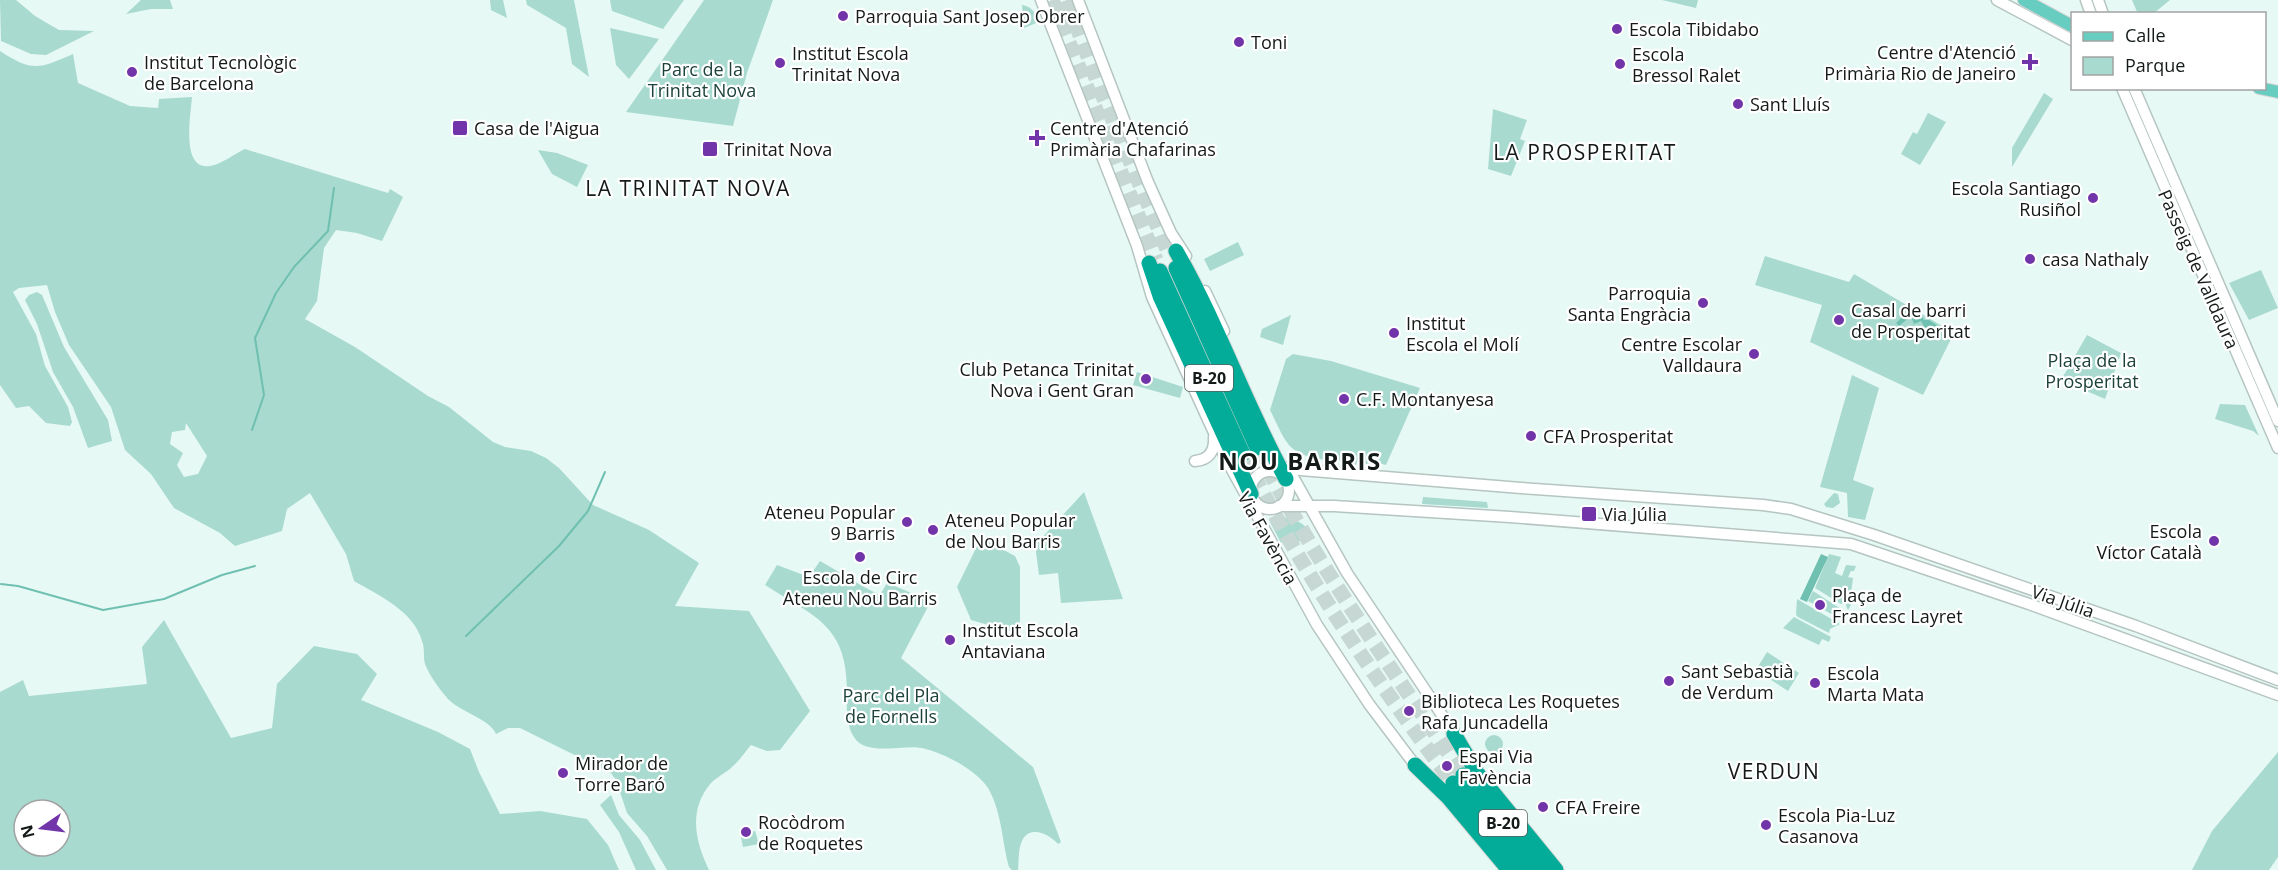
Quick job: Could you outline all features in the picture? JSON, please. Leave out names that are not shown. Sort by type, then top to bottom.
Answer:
[{"type":"highway","points":[[1163,257],[1194,282],[1284,474]]},
{"type":"highway","points":[[1163,257],[1160,296],[1251,494]]},
{"type":"highway","name":"B-20","points":[[1163,257],[1250,451]]},
{"type":"highway","points":[[1454,734],[1477,773],[1556,870]]},
{"type":"highway","points":[[1415,765],[1448,797],[1509,870]]},
{"type":"highway","name":"B-20","points":[[1525,870],[1458,779],[1542,870]]},
{"type":"main road","points":[[2024,0],[2071,25]]},
{"type":"street","name":"Via Favència","points":[[1041,0],[1137,246],[1149,289],[1214,434],[1256,516],[1317,625],[1369,704],[1500,870]]},
{"type":"street","points":[[1078,0],[1156,200],[1171,233],[1214,308],[1284,474],[1288,493],[1284,503],[1274,508],[1262,507],[1253,500],[1252,483],[1259,474],[1270,470],[1284,474],[1307,503],[1347,573],[1454,734],[1562,870]]},
{"type":"street","points":[[1997,0],[2071,39]]},
{"type":"street","name":"Passeig de Valldaura","points":[[2123,90],[2278,448]]},
{"type":"street","name":"Passeig de Valldaura","points":[[2135,90],[2278,421]]},
{"type":"street","points":[[1195,460],[1205,459],[1211,454],[1215,443],[1214,434]]},
{"type":"street","name":"Via Júlia","points":[[1284,474],[1762,505],[1791,509],[1874,535],[2136,626],[2278,680]]},
{"type":"street","name":"Via Júlia","points":[[1279,506],[1307,503],[1851,544],[2029,604],[2278,695]]},
{"type":"street","points":[[1323,532],[1323,516],[1334,506]]},
{"type":"green space","points":[[0,0],[16,0],[35,16],[59,30],[94,31],[46,55],[31,54],[1,41]]},
{"type":"green space","points":[[141,0],[170,0],[173,9],[151,9],[126,14]]},
{"type":"green space","points":[[490,0],[503,0],[507,18],[491,10]]},
{"type":"green space","points":[[526,0],[574,0],[589,77],[572,64],[566,28],[527,5]]},
{"type":"green space","points":[[610,0],[684,0],[663,29],[612,11]]},
{"type":"green space","name":"Parc de la Trinitat Nova","points":[[704,0],[773,0],[747,73],[733,126],[626,112]]},
{"type":"green space","points":[[1662,0],[1698,0],[1696,8]]},
{"type":"green space","points":[[2132,0],[2170,0],[2155,12],[2137,12]]},
{"type":"green space","points":[[1022,5],[1035,13],[1039,22],[1024,28]]},
{"type":"green space","points":[[610,28],[659,39],[629,79],[616,65]]},
{"type":"green space","points":[[0,51],[20,62],[36,66],[52,63],[73,54],[78,83],[130,106],[158,108],[159,99],[192,97],[189,139],[194,160],[201,165],[214,165],[245,149],[388,193],[390,189],[403,197],[382,241],[357,233],[336,230],[324,248],[317,301],[305,319],[355,347],[428,396],[449,407],[493,442],[505,447],[531,451],[546,458],[559,468],[593,505],[649,530],[699,563],[675,606],[749,611],[810,711],[780,750],[767,751],[751,745],[736,764],[716,778],[704,793],[699,804],[696,826],[700,848],[709,870],[667,870],[647,836],[627,813],[616,780],[611,773],[520,728],[508,728],[496,734],[488,724],[448,699],[427,668],[418,630],[394,605],[354,581],[346,554],[310,493],[287,509],[282,531],[235,546],[220,533],[174,508],[151,474],[125,450],[111,407],[69,345],[47,285],[19,288],[13,292],[36,334],[45,366],[68,407],[72,422],[70,426],[46,423],[29,406],[16,408],[0,385]],"holes":[[[186,423],[207,456],[198,474],[184,477],[177,465],[183,453],[170,444],[172,432],[185,430]]]},
{"type":"green space","points":[[2044,93],[2053,99],[2012,167],[2012,148]]},
{"type":"green space","points":[[1493,109],[1527,120],[1520,139],[1525,141],[1511,176],[1488,169]]},
{"type":"green space","points":[[1928,113],[1946,122],[1920,165],[1901,154],[1913,132],[1917,134]]},
{"type":"green space","points":[[538,150],[557,153],[588,165],[577,187],[552,174]]},
{"type":"green space","points":[[1238,242],[1244,255],[1210,271],[1204,259]]},
{"type":"green space","points":[[1765,256],[1849,282],[1854,274],[1954,333],[1923,395],[1810,342],[1822,305],[1755,285]]},
{"type":"green space","points":[[2261,270],[2278,308],[2249,320],[2229,283]]},
{"type":"green space","points":[[37,292],[42,295],[64,347],[108,420],[112,441],[88,448],[73,407],[53,372],[37,324],[25,300],[29,295]]},
{"type":"green space","points":[[1291,315],[1283,345],[1260,337],[1262,329]]},
{"type":"green space","name":"Plaça de la Prosperitat","points":[[2087,335],[2121,353],[2105,399],[2061,380]]},
{"type":"green space","name":"C.F. Montanyesa","points":[[1293,354],[1331,361],[1420,388],[1386,465],[1371,461],[1370,465],[1357,462],[1356,465],[1327,457],[1327,460],[1314,458],[1290,446],[1270,410],[1286,359]]},
{"type":"green space","name":"Club Petanca Trinitat Nova i Gent Gran","points":[[1137,372],[1183,387],[1180,398],[1133,385]]},
{"type":"green space","points":[[1852,375],[1879,388],[1853,480],[1874,488],[1865,520],[1848,517],[1847,493],[1820,487]]},
{"type":"green space","points":[[2220,404],[2245,405],[2259,436],[2253,431],[2215,419]]},
{"type":"green space","points":[[1084,492],[1123,599],[1061,603],[1058,573],[1039,575],[1036,552],[1038,542]]},
{"type":"green space","points":[[1834,493],[1838,494],[1840,503],[1833,508],[1826,507],[1824,504]]},
{"type":"green space","points":[[1423,497],[1487,502],[1488,508],[1422,504]]},
{"type":"green space","points":[[1279,517],[1298,521],[1312,534],[1289,547],[1285,541],[1281,543],[1269,520]]},
{"type":"green space","points":[[981,538],[1015,556],[1020,567],[1020,634],[971,620],[957,587]]},
{"type":"green space","points":[[1829,554],[1841,557],[1835,573],[1842,576],[1846,565],[1856,566],[1848,577],[1853,578],[1851,593],[1856,596],[1848,610],[1845,603],[1841,604],[1815,588]]},
{"type":"green space","name":"Parc del Pla de Fornells","points":[[820,561],[880,595],[887,583],[931,601],[901,658],[1033,767],[1061,842],[1058,844],[1050,837],[1040,833],[1030,833],[1021,844],[1018,870],[1012,870],[1009,867],[993,797],[975,774],[931,750],[914,747],[885,749],[867,747],[859,743],[851,732],[848,720],[845,666],[841,649],[833,635],[812,614],[765,585],[777,565],[809,577]]},
{"type":"green space","points":[[1813,591],[1846,612],[1840,619],[1837,614],[1835,616],[1808,601]]},
{"type":"green space","points":[[1797,599],[1840,624],[1830,629],[1829,633],[1798,617],[1796,615]]},
{"type":"green space","points":[[1794,617],[1831,637],[1829,642],[1822,639],[1819,645],[1783,628]]},
{"type":"green space","points":[[164,620],[231,738],[272,728],[277,684],[314,646],[357,654],[377,674],[361,700],[438,732],[470,749],[500,814],[540,811],[587,819],[608,845],[619,870],[0,870],[0,692],[23,680],[29,696],[147,684],[142,647]]},
{"type":"green space","points":[[1767,652],[1799,673],[1788,691],[1756,670]]},
{"type":"green space","points":[[1490,735],[1498,735],[1503,740],[1501,751],[1490,753],[1485,748],[1485,740]]},
{"type":"green space","points":[[2278,752],[2278,857],[2269,870],[2192,870],[2212,831]]},
{"type":"green space","points":[[611,795],[619,815],[640,840],[656,870],[636,870],[619,832],[600,805]]},
{"type":"green space","points":[[755,831],[759,844],[743,847],[740,833]]},
{"type":"shaded area","points":[[1908,311],[1915,315],[1914,318],[1917,320],[1921,315],[1924,320],[1929,320],[1938,326],[1925,328],[1921,321],[1914,324],[1911,316],[1899,326],[1896,323]]},
{"type":"shaded area","points":[[1821,554],[1828,557],[1807,602],[1800,599]]},
{"type":"waterway","points":[[252,430],[264,395],[255,338],[276,293],[294,267],[328,231],[334,188]]},
{"type":"waterway","points":[[466,636],[559,546],[588,511],[605,472]]},
{"type":"waterway","points":[[1,584],[18,586],[103,610],[164,599],[222,575],[255,566]]},
{"type":"tunnel","points":[[1052,0],[1156,260]]},
{"type":"tunnel","points":[[1067,0],[1100,89],[1169,254]]},
{"type":"tunnel","points":[[1257,448],[1329,574],[1463,775]]},
{"type":"tunnel","points":[[1243,454],[1289,540],[1340,623],[1395,704],[1453,783]]},
{"type":"place","name":"Parroquia Sant Josep Obrer","points":[[843,16]]},
{"type":"place","name":"Escola Tibidabo","points":[[1617,29]]},
{"type":"place","name":"Toni","points":[[1239,42]]},
{"type":"place","name":"Centre d'Atenció Primària Rio de Janeiro","points":[[2030,62]]},
{"type":"place","name":"Institut Escola Trinitat Nova","points":[[780,63]]},
{"type":"place","name":"Escola Bressol Ralet","points":[[1620,64]]},
{"type":"place","name":"Institut Tecnològic de Barcelona","points":[[132,72]]},
{"type":"place","name":"Sant Lluís","points":[[1738,104]]},
{"type":"place","name":"Casa de l'Aigua","points":[[460,128]]},
{"type":"place","name":"Centre d'Atenció Primària Chafarinas","points":[[1037,138]]},
{"type":"place","name":"Trinitat Nova","points":[[710,149]]},
{"type":"place","name":"Escola Santiago Rusiñol","points":[[2093,198]]},
{"type":"place","name":"casa Nathaly","points":[[2030,259]]},
{"type":"place","name":"Parroquia Santa Engràcia","points":[[1703,303]]},
{"type":"place","name":"Casal de barri de Prosperitat","points":[[1839,320]]},
{"type":"place","name":"Institut Escola el Molí","points":[[1394,333]]},
{"type":"place","name":"Centre Escolar Valldaura","points":[[1754,354]]},
{"type":"place","name":"Club Petanca Trinitat Nova i Gent Gran","points":[[1146,379]]},
{"type":"place","name":"C.F. Montanyesa","points":[[1344,399]]},
{"type":"place","name":"CFA Prosperitat","points":[[1531,436]]},
{"type":"place","name":"Via Júlia","points":[[1589,514]]},
{"type":"place","name":"Ateneu Popular 9 Barris","points":[[907,522]]},
{"type":"place","name":"Ateneu Popular de Nou Barris","points":[[933,530]]},
{"type":"place","name":"Escola Víctor Català","points":[[2214,541]]},
{"type":"place","name":"Escola de Circ Ateneu Nou Barris","points":[[860,557]]},
{"type":"place","name":"Plaça de Francesc Layret","points":[[1820,605]]},
{"type":"place","name":"Institut Escola Antaviana","points":[[950,640]]},
{"type":"place","name":"Sant Sebastià de Verdum","points":[[1669,681]]},
{"type":"place","name":"Escola Marta Mata","points":[[1815,683]]},
{"type":"place","name":"Biblioteca Les Roquetes Rafa Juncadella","points":[[1409,711]]},
{"type":"place","name":"Espai Via Favència","points":[[1447,766]]},
{"type":"place","name":"Mirador de Torre Baró","points":[[563,773]]},
{"type":"place","name":"CFA Freire","points":[[1543,807]]},
{"type":"place","name":"Escola Pia-Luz Casanova","points":[[1766,825]]},
{"type":"place","name":"Rocòdrom de Roquetes","points":[[746,832]]},
{"type":"district","name":"LA PROSPERITAT","points":[[1585,152]]},
{"type":"district","name":"LA TRINITAT NOVA","points":[[688,188]]},
{"type":"district","name":"NOU BARRIS","points":[[1300,460]]},
{"type":"district","name":"VERDUN","points":[[1774,771]]}]
